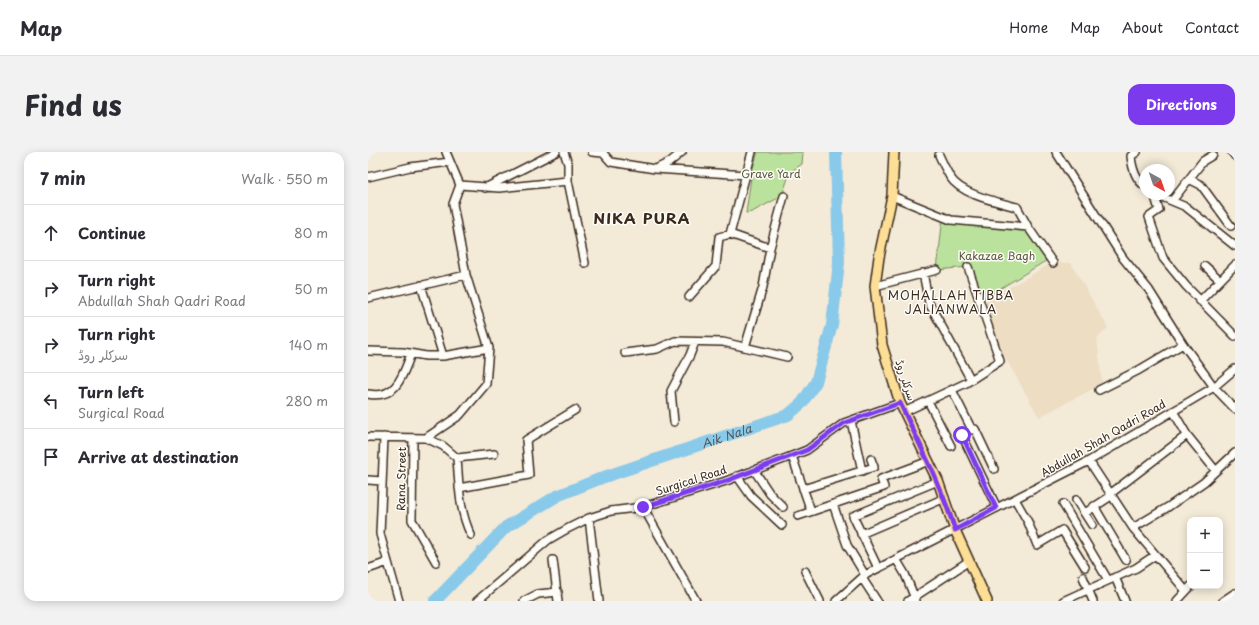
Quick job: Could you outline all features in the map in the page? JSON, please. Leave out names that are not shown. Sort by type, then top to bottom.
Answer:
[{"type":"main road","name":"سرکلر روڈ","points":[[894,152],[892,196],[879,257],[876,286],[882,345],[900,403],[929,461],[945,498],[955,530],[987,601]]},
{"type":"street","points":[[484,188],[556,152]]},
{"type":"street","points":[[564,152],[568,164],[568,181],[585,263]]},
{"type":"street","points":[[592,152],[603,153],[611,162],[655,169],[747,175]]},
{"type":"street","points":[[655,169],[670,162],[682,152]]},
{"type":"street","points":[[730,234],[752,152]]},
{"type":"street","points":[[1056,152],[1123,258],[1149,290],[1183,344],[1214,387],[1235,409]]},
{"type":"street","points":[[1137,152],[1131,156],[1131,161],[1139,182]]},
{"type":"street","points":[[1232,152],[1235,156]]},
{"type":"street","points":[[426,438],[460,415],[486,384],[489,348],[466,275],[453,204],[460,184],[450,162],[448,153]]},
{"type":"street","points":[[1213,154],[1203,161],[1172,201],[1186,207],[1235,246]]},
{"type":"street","points":[[939,155],[950,178],[963,189],[987,199],[1017,207],[1028,227],[1053,263]]},
{"type":"street","points":[[368,177],[410,167],[450,162]]},
{"type":"street","points":[[1190,179],[1201,185],[1233,224],[1223,235]]},
{"type":"street","points":[[460,184],[484,188],[499,188],[568,181]]},
{"type":"street","points":[[745,347],[763,287],[770,248],[784,196]]},
{"type":"street","points":[[892,196],[951,220],[1028,227]]},
{"type":"street","points":[[1156,200],[1159,210],[1149,217],[1163,258],[1200,301],[1235,336]]},
{"type":"street","points":[[689,297],[716,266],[718,237],[730,234],[770,248]]},
{"type":"street","points":[[1200,301],[1235,264]]},
{"type":"street","points":[[1205,266],[1220,280]]},
{"type":"street","points":[[904,412],[971,380],[1000,361],[968,267]]},
{"type":"street","points":[[876,286],[937,270]]},
{"type":"street","points":[[923,274],[929,303],[971,380]]},
{"type":"street","points":[[368,298],[466,275]]},
{"type":"street","points":[[421,285],[443,356]]},
{"type":"street","points":[[625,353],[657,348],[675,342],[724,342],[787,357]]},
{"type":"street","points":[[674,422],[671,391],[690,355],[695,342]]},
{"type":"street","points":[[1099,390],[1139,370],[1183,344]]},
{"type":"street","points":[[368,351],[398,351],[426,356],[443,356],[489,348]]},
{"type":"street","points":[[368,394],[378,394],[394,388],[399,384],[411,354]]},
{"type":"street","name":"Abdullah Shah Qadri Road","points":[[836,601],[864,577],[878,568],[1089,461],[1214,387],[1235,368]]},
{"type":"street","points":[[952,390],[972,430],[975,428],[994,469]]},
{"type":"street","points":[[928,401],[951,446]]},
{"type":"street","name":"Surgical Road","points":[[477,601],[548,540],[589,518],[611,512],[643,507],[792,456],[807,450],[844,423],[900,403]]},
{"type":"street","points":[[459,488],[529,474],[526,440],[575,410]]},
{"type":"street","points":[[1173,411],[1187,435],[1216,471]]},
{"type":"street","points":[[850,421],[862,471]]},
{"type":"street","points":[[962,435],[996,508]]},
{"type":"street","points":[[1084,513],[1110,495],[1187,435]]},
{"type":"street","points":[[368,437],[426,438],[443,446],[457,458],[459,488],[464,521],[471,535]]},
{"type":"street","points":[[384,437],[380,534],[399,601]]},
{"type":"street","name":"Rana Street","points":[[413,438],[412,520],[436,562]]},
{"type":"street","points":[[1133,528],[1168,507],[1204,482],[1235,453]]},
{"type":"street","points":[[457,458],[494,454]]},
{"type":"street","points":[[792,456],[811,512]]},
{"type":"street","points":[[803,489],[874,468],[871,459]]},
{"type":"street","points":[[798,516],[884,487],[881,479],[929,461]]},
{"type":"street","points":[[1089,461],[1133,528],[1187,588]]},
{"type":"street","points":[[754,470],[770,494],[783,506]]},
{"type":"street","points":[[737,476],[751,496],[782,525]]},
{"type":"street","points":[[368,480],[382,481]]},
{"type":"street","points":[[878,568],[853,516],[938,482]]},
{"type":"street","points":[[861,534],[945,498]]},
{"type":"street","points":[[1015,499],[1028,522],[1037,545],[1062,530],[1085,567]]},
{"type":"street","points":[[1076,500],[1092,525]]},
{"type":"street","points":[[833,504],[847,545],[878,601]]},
{"type":"street","points":[[1063,504],[1125,601]]},
{"type":"street","points":[[1094,506],[1126,560]]},
{"type":"street","points":[[643,507],[696,601]]},
{"type":"street","points":[[589,518],[599,601]]},
{"type":"street","points":[[1063,601],[1136,568],[1154,556]]},
{"type":"street","points":[[896,559],[915,599]]},
{"type":"street","points":[[553,560],[558,601]]},
{"type":"street","points":[[908,601],[915,599],[969,561]]},
{"type":"street","points":[[368,569],[388,562]]},
{"type":"street","points":[[805,570],[820,601]]},
{"type":"street","points":[[1083,577],[1093,601]]},
{"type":"street","points":[[1177,601],[1188,589]]},
{"type":"street","points":[[524,601],[538,594],[558,592]]},
{"type":"street","points":[[1223,601],[1235,593]]},
{"type":"shaded area","points":[[1052,263],[1071,263],[1108,328],[1097,338],[1102,384],[1039,417],[1005,357],[982,303]]},
{"type":"green space","name":"Grave Yard","points":[[758,152],[803,152],[802,164],[790,172],[782,196],[752,212],[746,213],[752,171]]},
{"type":"green space","name":"Kakazae Bagh","points":[[943,216],[1028,227],[1049,259],[981,300],[968,267],[937,270]]},
{"type":"waterway","name":"Aik Nala","points":[[435,601],[506,527],[557,496],[604,477],[788,415],[802,403],[816,382],[832,325],[839,262],[836,152]]},
{"type":"district","name":"NIKA PURA","points":[[642,217]]},
{"type":"district","name":"MOHALLAH TIBBA JALIANWALA","points":[[951,302]]},
{"type":"route","points":[[643,507],[726,481],[807,450],[844,423],[900,403],[929,461],[947,502],[955,530],[996,508],[962,435]]}]
